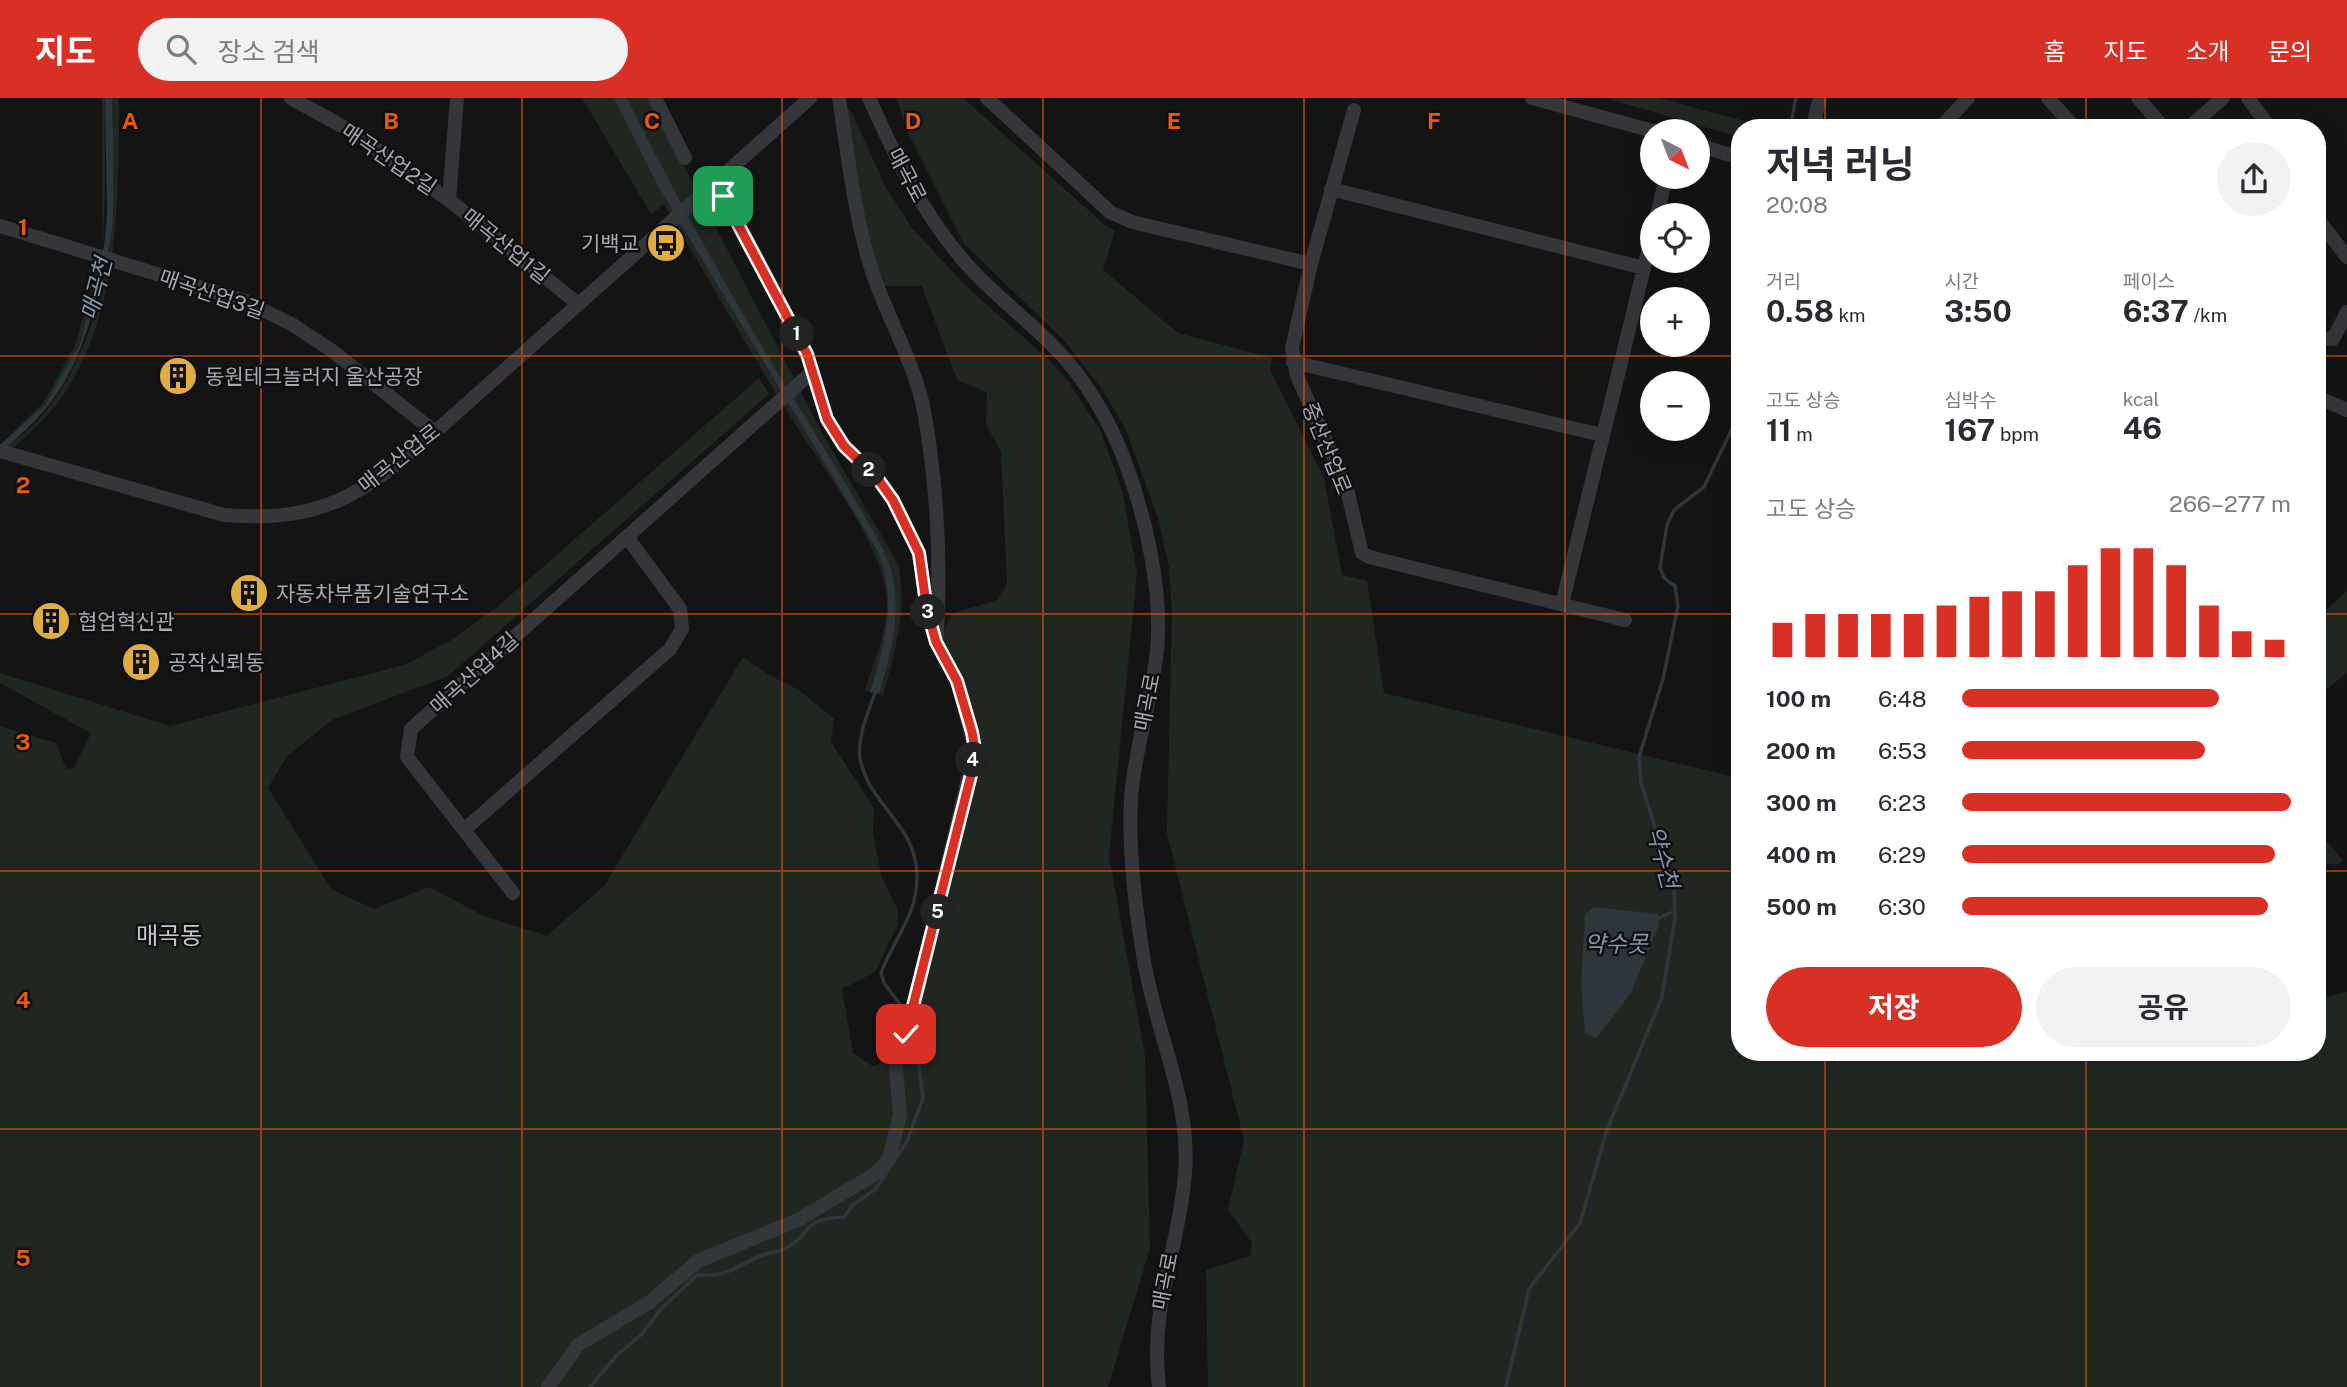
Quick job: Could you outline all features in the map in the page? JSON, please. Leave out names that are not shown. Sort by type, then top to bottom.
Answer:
[{"type":"street","name":"매곡산업2길","points":[[290,98],[349,130],[449,200]]},
{"type":"street","name":"매곡산업1길","points":[[457,98],[449,200],[577,303]]},
{"type":"street","points":[[655,98],[685,158]]},
{"type":"street","points":[[548,1387],[578,1345],[650,1302],[698,1261],[798,1220],[875,1174],[889,1159],[900,1115],[895,1057],[912,1015],[975,749],[957,681],[936,642],[927,610],[919,553],[893,500],[878,479],[844,446],[827,419],[808,375],[807,354],[733,212],[708,188],[810,98]]},
{"type":"street","points":[[839,98],[860,223],[872,271],[924,408],[937,539],[940,609],[936,642]]},
{"type":"street","name":"매곡로","points":[[869,98],[914,193],[947,242],[975,273],[1058,351],[1083,384],[1114,436],[1139,504],[1155,589],[1158,631],[1132,791],[1136,890],[1143,957],[1178,1084],[1185,1147],[1181,1203],[1157,1320],[1155,1341],[1159,1387]]},
{"type":"street","points":[[986,98],[1110,212],[1132,222],[1311,264]]},
{"type":"street","points":[[1532,98],[1640,127]]},
{"type":"street","points":[[1816,119],[1820,98]]},
{"type":"street","points":[[1948,119],[1968,98]]},
{"type":"street","points":[[2048,98],[2067,119]]},
{"type":"street","points":[[2138,98],[2156,119]]},
{"type":"street","points":[[2198,119],[2222,98]]},
{"type":"street","points":[[2248,98],[2263,119]]},
{"type":"street","name":"중산산업로","points":[[1354,110],[1311,264],[1292,348],[1293,362],[1339,468],[1362,552],[1369,557],[1625,620]]},
{"type":"street","points":[[1710,149],[1731,155]]},
{"type":"street","name":"매곡산업로","points":[[2,451],[207,512],[258,518],[321,508],[356,494],[382,478],[708,188]]},
{"type":"street","points":[[1331,189],[1640,267]]},
{"type":"street","name":"매곡산업3길","points":[[0,226],[245,301],[279,317],[358,370],[435,432]]},
{"type":"street","points":[[2326,230],[2347,257]]},
{"type":"street","points":[[1562,604],[1643,273]]},
{"type":"street","points":[[2326,339],[2333,339],[2347,312]]},
{"type":"street","points":[[1293,362],[1602,435]]},
{"type":"street","name":"매곡산업4길","points":[[513,893],[407,757],[411,729],[808,375]]},
{"type":"street","points":[[2326,401],[2347,410]]},
{"type":"street","points":[[464,830],[670,649],[682,629],[680,609],[627,537]]},
{"type":"shaded area","points":[[102,98],[105,98],[105,177],[102,243]]},
{"type":"shaded area","points":[[112,98],[118,98],[119,112],[116,218],[107,288],[98,322],[69,386],[55,407],[0,460],[0,452],[29,429],[51,405],[66,381],[79,355],[99,298],[106,270],[113,215]]},
{"type":"shaded area","points":[[582,98],[614,98],[656,183],[878,552],[884,570],[888,605],[884,639],[870,692],[865,690],[881,641],[887,604],[881,571],[872,549],[848,505],[778,397],[664,204],[651,214]]},
{"type":"shaded area","points":[[627,98],[649,98],[821,431],[898,564],[901,614],[896,647],[883,696],[879,694],[896,617],[894,586],[885,554],[850,490],[717,268]]},
{"type":"shaded area","points":[[897,98],[963,98],[1106,226],[1115,231],[1103,270],[1178,333],[1272,358],[1270,370],[1324,478],[1342,575],[1367,581],[1384,693],[1731,776],[1731,1061],[2326,1061],[2326,997],[2347,992],[2347,1387],[1208,1387],[1206,1270],[1250,1256],[1252,1243],[1228,1210],[1244,1140],[1167,833],[1172,609],[1169,567],[1158,518],[1126,430],[1102,389],[1063,339],[964,244],[905,126]]},
{"type":"shaded area","points":[[1605,98],[1659,98],[1737,119],[1731,119],[1731,135],[1710,129],[1710,119],[1677,119]]},
{"type":"shaded area","points":[[844,104],[853,115],[886,188],[912,228],[965,285],[1050,361],[1068,381],[1101,432],[1122,490],[1137,573],[1109,856],[1145,1056],[1150,1248],[1108,1387],[0,1387],[0,726],[56,743],[66,769],[74,768],[91,733],[0,683],[0,673],[170,726],[407,664],[451,640],[496,608],[759,378],[769,394],[448,676],[332,720],[287,756],[268,788],[331,889],[374,909],[429,887],[484,916],[547,936],[604,886],[743,657],[767,674],[799,690],[834,719],[831,742],[874,808],[873,833],[881,875],[898,910],[898,924],[875,972],[842,989],[853,1053],[873,1066],[904,1054],[935,939],[980,745],[978,730],[941,641],[951,614],[997,600],[1007,584],[1001,452],[986,424],[987,392],[957,380],[922,286],[882,286],[869,249]]},
{"type":"shaded area","points":[[102,247],[94,298],[83,336],[67,373],[44,406],[0,445],[43,403],[76,343]]},
{"type":"shaded area","points":[[2347,591],[2347,672],[2326,690],[2326,610]]},
{"type":"shaded area","points":[[2326,841],[2343,860],[2337,865],[2326,864]]},
{"type":"water","name":"매곡천","points":[[105,98],[112,98],[114,200],[110,245],[91,318],[74,362],[52,400],[21,435],[0,452],[0,445],[45,405],[80,344],[104,246],[107,215]]},
{"type":"water","points":[[614,98],[627,98],[717,268],[850,490],[885,554],[894,586],[896,617],[879,694],[870,692],[884,639],[888,605],[884,570],[878,552],[656,183]]},
{"type":"water","name":"약수못","points":[[1593,907],[1658,914],[1659,925],[1631,993],[1597,1038],[1585,1034],[1581,985],[1585,915]]},
{"type":"waterway","points":[[1792,119],[1796,98]]},
{"type":"waterway","name":"약수천","points":[[1506,1387],[1529,1289],[1580,1223],[1607,1130],[1662,997],[1675,918],[1674,887],[1641,783],[1639,757],[1663,679],[1678,606],[1675,586],[1664,578],[1660,568],[1667,525],[1674,510],[1704,487],[1731,431]]},
{"type":"waterway","points":[[876,690],[862,732],[860,758],[872,789],[910,844],[917,878],[909,916],[881,973],[884,983],[899,1003]]},
{"type":"waterway","points":[[1659,918],[1675,911]]},
{"type":"waterway","points":[[590,1387],[617,1355],[642,1334],[661,1309],[697,1275],[726,1272],[763,1255],[784,1249],[819,1221],[844,1217],[853,1205],[876,1189],[907,1141],[923,1098],[915,1034]]},
{"type":"place","name":"기백교","points":[[666,243]]},
{"type":"place","name":"동원테크놀러지 울산공장","points":[[178,376]]},
{"type":"place","name":"자동차부품기술연구소","points":[[249,593]]},
{"type":"place","name":"협업혁신관","points":[[51,621]]},
{"type":"place","name":"공작신뢰동","points":[[141,662]]},
{"type":"district","name":"매곡동","points":[[169,935]]},
{"type":"route","points":[[723,196],[807,354],[827,419],[844,446],[878,479],[893,500],[919,553],[927,610],[936,642],[957,681],[972,732],[975,749],[971,775],[957,818],[943,890],[906,1034]]}]
